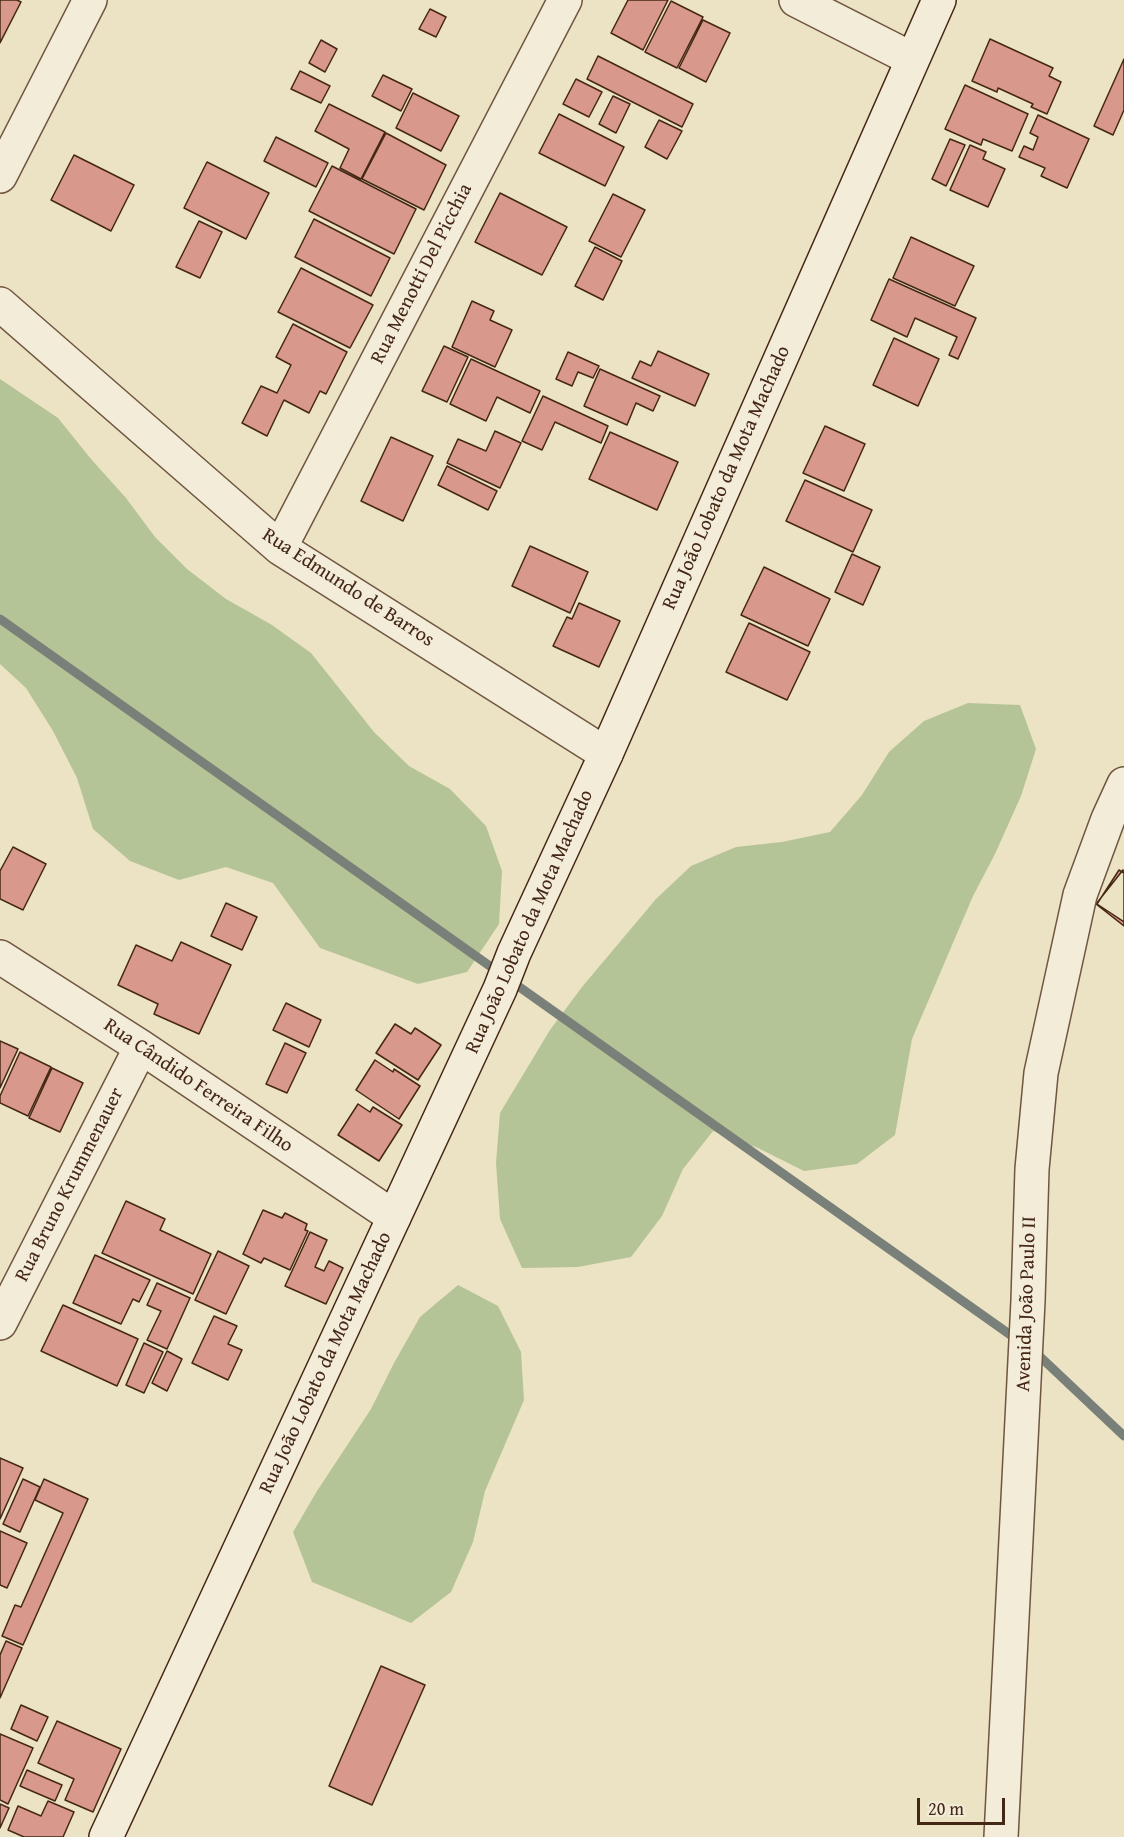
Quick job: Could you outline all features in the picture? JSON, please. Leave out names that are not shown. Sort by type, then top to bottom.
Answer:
[{"type":"street","points":[[0,176],[90,0]]},
{"type":"street","name":"Rua Menotti Del Picchia","points":[[280,548],[565,0]]},
{"type":"street","points":[[796,0],[912,59]]},
{"type":"street","name":"Rua João Lobato da Mota Machado","points":[[106,1837],[500,989],[514,953],[606,754],[939,0]]},
{"type":"street","name":"Rua Edmundo de Barros","points":[[0,304],[280,548],[606,754]]},
{"type":"street","name":"Avenida João Paulo II","points":[[1001,1837],[1028,1301],[1032,1169],[1041,1073],[1080,895],[1108,819],[1124,784]]},
{"type":"street","name":"Rua Cândido Ferreira Filho","points":[[0,957],[141,1047],[394,1218]]},
{"type":"street","name":"Rua Bruno Krummenauer","points":[[0,1323],[141,1047]]},
{"type":"green space","points":[[0,379],[58,418],[126,498],[155,537],[187,569],[226,599],[272,625],[311,653],[374,732],[409,766],[450,789],[486,826],[502,871],[499,924],[467,972],[418,984],[320,948],[273,883],[226,867],[179,880],[130,861],[93,829],[77,778],[53,731],[26,688],[0,664]]},
{"type":"green space","points":[[968,703],[1020,705],[1036,749],[1021,796],[973,896],[912,1039],[895,1135],[857,1164],[804,1171],[758,1148],[713,1131],[683,1169],[662,1216],[631,1257],[578,1267],[522,1268],[500,1219],[496,1163],[500,1113],[550,1030],[582,987],[656,899],[691,866],[736,847],[782,842],[830,832],[862,795],[889,752],[924,721]]},
{"type":"green space","points":[[458,1285],[498,1306],[521,1352],[524,1400],[485,1491],[473,1542],[451,1592],[411,1623],[312,1582],[293,1532],[371,1409],[420,1317]]},
{"type":"building","points":[[0,0],[21,2],[0,43]]},
{"type":"building","points":[[628,0],[668,0],[643,50],[611,33]]},
{"type":"building","points":[[671,1],[703,17],[677,68],[645,52]]},
{"type":"building","points":[[430,9],[446,17],[436,37],[419,29]]},
{"type":"building","points":[[703,20],[730,33],[706,82],[679,68]]},
{"type":"building","points":[[990,39],[1053,68],[1049,76],[1061,82],[1047,114],[1031,107],[1033,104],[998,88],[997,92],[972,81]]},
{"type":"building","points":[[321,40],[337,49],[325,72],[309,63]]},
{"type":"building","points":[[598,56],[693,104],[682,127],[587,79]]},
{"type":"building","points":[[1124,59],[1124,110],[1113,135],[1094,126]]},
{"type":"building","points":[[300,71],[330,86],[321,103],[291,89]]},
{"type":"building","points":[[383,75],[412,89],[401,111],[372,96]]},
{"type":"building","points":[[576,79],[602,92],[589,117],[563,104]]},
{"type":"building","points":[[965,85],[1028,114],[1012,151],[983,139],[981,145],[945,129]]},
{"type":"building","points":[[413,93],[459,116],[441,151],[396,128]]},
{"type":"building","points":[[613,96],[630,104],[616,133],[599,124]]},
{"type":"building","points":[[329,104],[385,132],[361,179],[340,168],[349,149],[315,131]]},
{"type":"building","points":[[559,114],[624,147],[605,186],[539,153]]},
{"type":"building","points":[[1038,115],[1089,139],[1067,188],[1041,176],[1045,168],[1019,157],[1024,146],[1033,150],[1038,137],[1030,133]]},
{"type":"building","points":[[659,120],[682,131],[667,159],[645,147]]},
{"type":"building","points":[[386,133],[446,165],[424,210],[362,179]]},
{"type":"building","points":[[276,137],[328,163],[316,187],[264,161]]},
{"type":"building","points":[[950,139],[965,145],[946,186],[932,179]]},
{"type":"building","points":[[970,145],[986,152],[983,159],[1005,169],[988,207],[950,190]]},
{"type":"building","points":[[74,155],[134,185],[111,231],[51,200]]},
{"type":"building","points":[[207,162],[269,193],[246,239],[184,208]]},
{"type":"building","points":[[332,166],[416,209],[394,254],[309,211]]},
{"type":"building","points":[[500,193],[567,227],[542,275],[475,242]]},
{"type":"building","points":[[613,194],[645,210],[621,257],[589,241]]},
{"type":"building","points":[[314,219],[390,258],[371,296],[295,257]]},
{"type":"building","points":[[199,221],[222,232],[200,278],[176,267]]},
{"type":"building","points":[[911,237],[974,266],[955,306],[893,278]]},
{"type":"building","points":[[595,247],[622,261],[603,300],[575,286]]},
{"type":"building","points":[[301,268],[373,305],[350,348],[278,312]]},
{"type":"building","points":[[889,279],[976,318],[958,359],[949,355],[957,337],[915,318],[907,337],[871,320]]},
{"type":"building","points":[[472,301],[494,311],[490,320],[512,330],[495,367],[452,347]]},
{"type":"building","points":[[293,324],[347,352],[326,394],[320,391],[309,413],[284,400],[267,436],[242,423],[261,386],[277,393],[291,365],[276,357]]},
{"type":"building","points":[[894,338],[939,359],[918,406],[873,385]]},
{"type":"building","points":[[444,346],[468,357],[447,402],[422,391]]},
{"type":"building","points":[[658,351],[709,374],[695,406],[632,378],[640,361],[651,366]]},
{"type":"building","points":[[568,352],[599,366],[593,378],[578,372],[572,386],[556,379]]},
{"type":"building","points":[[471,359],[540,391],[530,413],[497,397],[486,421],[450,404]]},
{"type":"building","points":[[600,369],[660,396],[653,411],[636,403],[627,425],[584,406]]},
{"type":"building","points":[[543,396],[608,426],[601,443],[555,422],[542,450],[522,441]]},
{"type":"building","points":[[825,426],[865,444],[844,491],[803,473]]},
{"type":"building","points":[[495,431],[521,443],[500,488],[447,463],[458,439],[486,451]]},
{"type":"building","points":[[610,432],[678,462],[657,510],[589,479]]},
{"type":"building","points":[[391,437],[433,456],[403,521],[361,501]]},
{"type":"building","points":[[447,466],[497,491],[488,510],[438,485]]},
{"type":"building","points":[[805,480],[872,510],[853,552],[786,521]]},
{"type":"building","points":[[530,546],[588,572],[570,613],[512,586]]},
{"type":"building","points":[[852,554],[880,567],[863,605],[835,592]]},
{"type":"building","points":[[764,567],[830,599],[808,646],[741,615]]},
{"type":"building","points":[[579,603],[620,621],[599,667],[553,646],[567,617],[572,619]]},
{"type":"building","points":[[749,623],[810,652],[787,700],[726,672]]},
{"type":"building","points":[[13,847],[46,864],[23,910],[0,899],[0,871]]},
{"type":"building","points":[[1119,870],[1124,873],[1124,922],[1097,904]]},
{"type":"building","points":[[1124,871],[1124,926],[1096,904]]},
{"type":"building","points":[[226,903],[257,917],[242,950],[211,936]]},
{"type":"building","points":[[181,942],[231,965],[199,1034],[154,1014],[158,1004],[118,985],[136,945],[172,961]]},
{"type":"building","points":[[286,1003],[321,1020],[309,1047],[273,1030]]},
{"type":"building","points":[[395,1024],[411,1034],[415,1028],[441,1045],[418,1080],[376,1053]]},
{"type":"building","points":[[0,1041],[18,1049],[0,1088]]},
{"type":"building","points":[[285,1043],[306,1053],[287,1093],[266,1084]]},
{"type":"building","points":[[20,1052],[51,1067],[28,1116],[0,1103],[0,1096]]},
{"type":"building","points":[[375,1060],[420,1086],[399,1119],[356,1090]]},
{"type":"building","points":[[52,1068],[83,1083],[60,1132],[29,1118]]},
{"type":"building","points":[[358,1104],[370,1112],[373,1107],[402,1125],[379,1161],[338,1135]]},
{"type":"building","points":[[126,1201],[165,1219],[160,1230],[211,1254],[193,1294],[102,1253]]},
{"type":"building","points":[[263,1210],[282,1218],[285,1213],[307,1224],[305,1230],[308,1231],[290,1270],[264,1258],[261,1263],[243,1254]]},
{"type":"building","points":[[310,1232],[327,1240],[315,1267],[324,1271],[329,1261],[343,1268],[326,1304],[285,1286]]},
{"type":"building","points":[[218,1251],[249,1266],[226,1314],[195,1300]]},
{"type":"building","points":[[95,1255],[150,1280],[139,1302],[133,1299],[121,1324],[73,1303]]},
{"type":"building","points":[[157,1283],[190,1298],[167,1349],[147,1340],[161,1311],[147,1305]]},
{"type":"building","points":[[63,1305],[138,1339],[117,1386],[41,1351]]},
{"type":"building","points":[[214,1316],[237,1326],[228,1344],[242,1350],[228,1380],[192,1363]]},
{"type":"building","points":[[144,1343],[163,1352],[144,1393],[126,1385]]},
{"type":"building","points":[[167,1351],[182,1359],[167,1391],[152,1383]]},
{"type":"building","points":[[0,1458],[23,1468],[0,1519]]},
{"type":"building","points":[[23,1479],[40,1487],[20,1532],[3,1524]]},
{"type":"building","points":[[44,1479],[88,1499],[23,1645],[2,1636],[15,1605],[21,1607],[63,1513],[35,1500]]},
{"type":"building","points":[[0,1531],[27,1543],[7,1588],[0,1585]]},
{"type":"building","points":[[6,1641],[22,1648],[0,1698],[0,1655]]},
{"type":"building","points":[[381,1666],[425,1685],[372,1805],[329,1786]]},
{"type":"building","points":[[21,1705],[48,1717],[37,1741],[11,1729]]},
{"type":"building","points":[[57,1721],[121,1749],[93,1812],[65,1800],[74,1779],[38,1763]]},
{"type":"building","points":[[0,1734],[33,1748],[8,1804],[0,1800]]},
{"type":"building","points":[[27,1770],[62,1785],[55,1801],[20,1786]]},
{"type":"building","points":[[48,1801],[74,1812],[63,1837],[24,1837],[8,1830],[18,1806],[41,1816]]},
{"type":"building","points":[[0,1804],[9,1808],[0,1828]]},
{"type":"waterway","points":[[0,619],[1019,1341]]},
{"type":"waterway","points":[[1033,1350],[1124,1436]]}]
